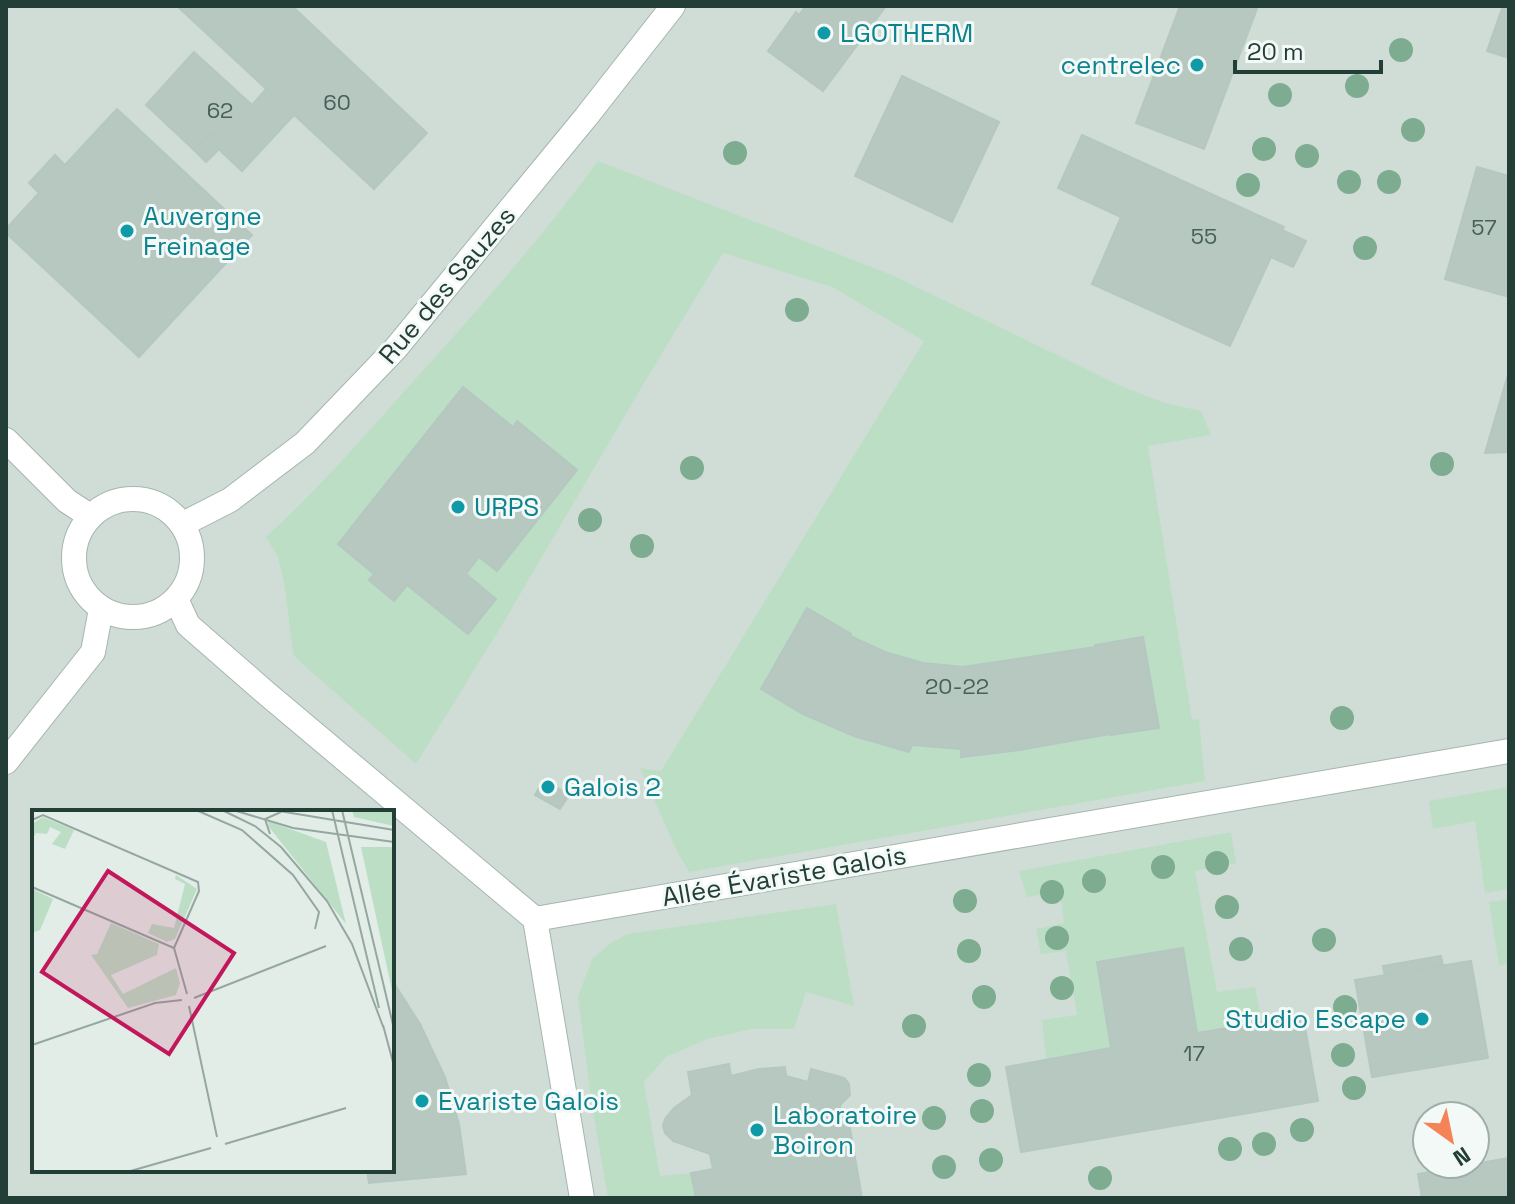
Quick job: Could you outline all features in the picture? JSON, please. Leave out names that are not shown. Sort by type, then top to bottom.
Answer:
[{"type":"street","name":"Rue des Sauzes","points":[[183,524],[230,500],[305,443],[396,348],[673,6]]},
{"type":"street","points":[[6,440],[67,501],[90,516]]},
{"type":"street","points":[[138,497],[164,506],[183,524],[193,550],[190,577],[176,599],[153,614],[126,617],[101,609],[81,590],[73,565],[75,538],[90,516],[112,501],[138,497]]},
{"type":"street","points":[[176,599],[188,625],[535,919],[582,1198]]},
{"type":"street","points":[[6,762],[93,652],[101,609]]},
{"type":"street","name":"Allée Évariste Galois","points":[[535,919],[1509,751]]},
{"type":"shaded area","points":[[6,6],[1509,6],[1509,1198],[6,1198]]},
{"type":"green space","points":[[598,161],[892,275],[1123,387],[1165,403],[1201,411],[1211,435],[1148,446],[1192,720],[1199,719],[1205,781],[689,872],[640,768],[661,771],[924,341],[832,287],[723,253],[416,764],[297,659],[293,654],[278,557],[266,537],[339,463],[458,331],[530,248]]},
{"type":"green space","points":[[1509,787],[1509,889],[1485,893],[1475,821],[1433,829],[1429,801]]},
{"type":"green space","points":[[1231,832],[1236,863],[1195,871],[1217,992],[1255,987],[1262,1023],[1197,1033],[1182,948],[1098,962],[1111,1048],[1046,1059],[1042,1020],[1077,1015],[1066,951],[1041,954],[1036,929],[1064,923],[1060,892],[1027,897],[1019,871]]},
{"type":"green space","points":[[1509,899],[1509,964],[1499,965],[1489,902]]},
{"type":"green space","points":[[836,904],[854,1006],[806,992],[794,1029],[752,1029],[707,1039],[666,1057],[644,1082],[660,1176],[691,1173],[696,1198],[608,1198],[578,997],[592,959],[612,942],[628,934]]},
{"type":"building","points":[[177,6],[292,6],[427,133],[374,189]]},
{"type":"building","name":"LGOTHERM","points":[[806,6],[886,6],[823,91],[768,51],[796,12],[799,15]]},
{"type":"building","name":"centrelec","points":[[1180,6],[1258,6],[1204,149],[1136,123]]},
{"type":"building","points":[[1503,6],[1509,6],[1509,58],[1487,51]]},
{"type":"building","points":[[194,52],[252,105],[266,89],[294,115],[242,171],[213,144],[217,139],[211,133],[194,150],[146,105]]},
{"type":"building","points":[[902,76],[999,122],[952,222],[855,176]]},
{"type":"building","name":"Auvergne Freinage","points":[[117,109],[252,235],[139,357],[6,233],[6,229],[39,193],[29,183],[55,155],[65,165]]},
{"type":"building","points":[[211,133],[217,139],[213,144],[219,149],[206,162],[194,150]]},
{"type":"building","points":[[1082,135],[1284,227],[1282,230],[1306,241],[1293,267],[1271,257],[1230,346],[1092,284],[1121,217],[1058,188]]},
{"type":"building","points":[[1477,167],[1509,176],[1509,297],[1445,279]]},
{"type":"building","points":[[1509,371],[1509,452],[1485,453]]},
{"type":"building","name":"URPS","points":[[463,387],[513,427],[517,421],[577,470],[497,571],[479,557],[466,574],[496,599],[468,634],[407,585],[394,601],[369,580],[374,574],[338,544]]},
{"type":"building","points":[[807,608],[850,636],[885,652],[923,663],[963,667],[1143,637],[1159,728],[961,757],[961,749],[912,745],[909,752],[854,736],[803,714],[761,689]]},
{"type":"building","name":"Galois 2","points":[[544,779],[569,795],[560,809],[535,795]]},
{"type":"building","points":[[1183,948],[1197,1033],[1303,1016],[1318,1101],[1021,1152],[1006,1067],[1111,1048],[1097,962]]},
{"type":"building","points":[[1441,956],[1443,966],[1385,976],[1383,966]]},
{"type":"building","name":"Studio Escape","points":[[1471,961],[1488,1058],[1372,1077],[1355,980]]},
{"type":"building","name":"Evariste Galois","points":[[394,983],[420,1024],[445,1077],[459,1124],[466,1174],[369,1183],[367,1172],[394,1172]]},
{"type":"building","name":"Laboratoire Boiron","points":[[729,1064],[731,1076],[785,1067],[786,1076],[808,1082],[811,1069],[844,1078],[849,1084],[850,1095],[840,1105],[841,1113],[847,1111],[862,1198],[696,1198],[691,1173],[713,1169],[710,1154],[673,1141],[663,1126],[674,1108],[692,1095],[688,1072]]},
{"type":"building","points":[[1509,1158],[1509,1198],[1422,1198],[1419,1180],[1491,1180],[1491,1161]]},
{"type":"place","name":"LGOTHERM","points":[[824,33]]},
{"type":"place","name":"centrelec","points":[[1197,65]]},
{"type":"place","name":"Auvergne Freinage","points":[[127,231]]},
{"type":"place","name":"URPS","points":[[458,507]]},
{"type":"place","name":"Galois 2","points":[[548,787]]},
{"type":"place","name":"Studio Escape","points":[[1422,1019]]},
{"type":"place","name":"Evariste Galois","points":[[422,1101]]},
{"type":"place","name":"Laboratoire Boiron","points":[[757,1130]]}]
